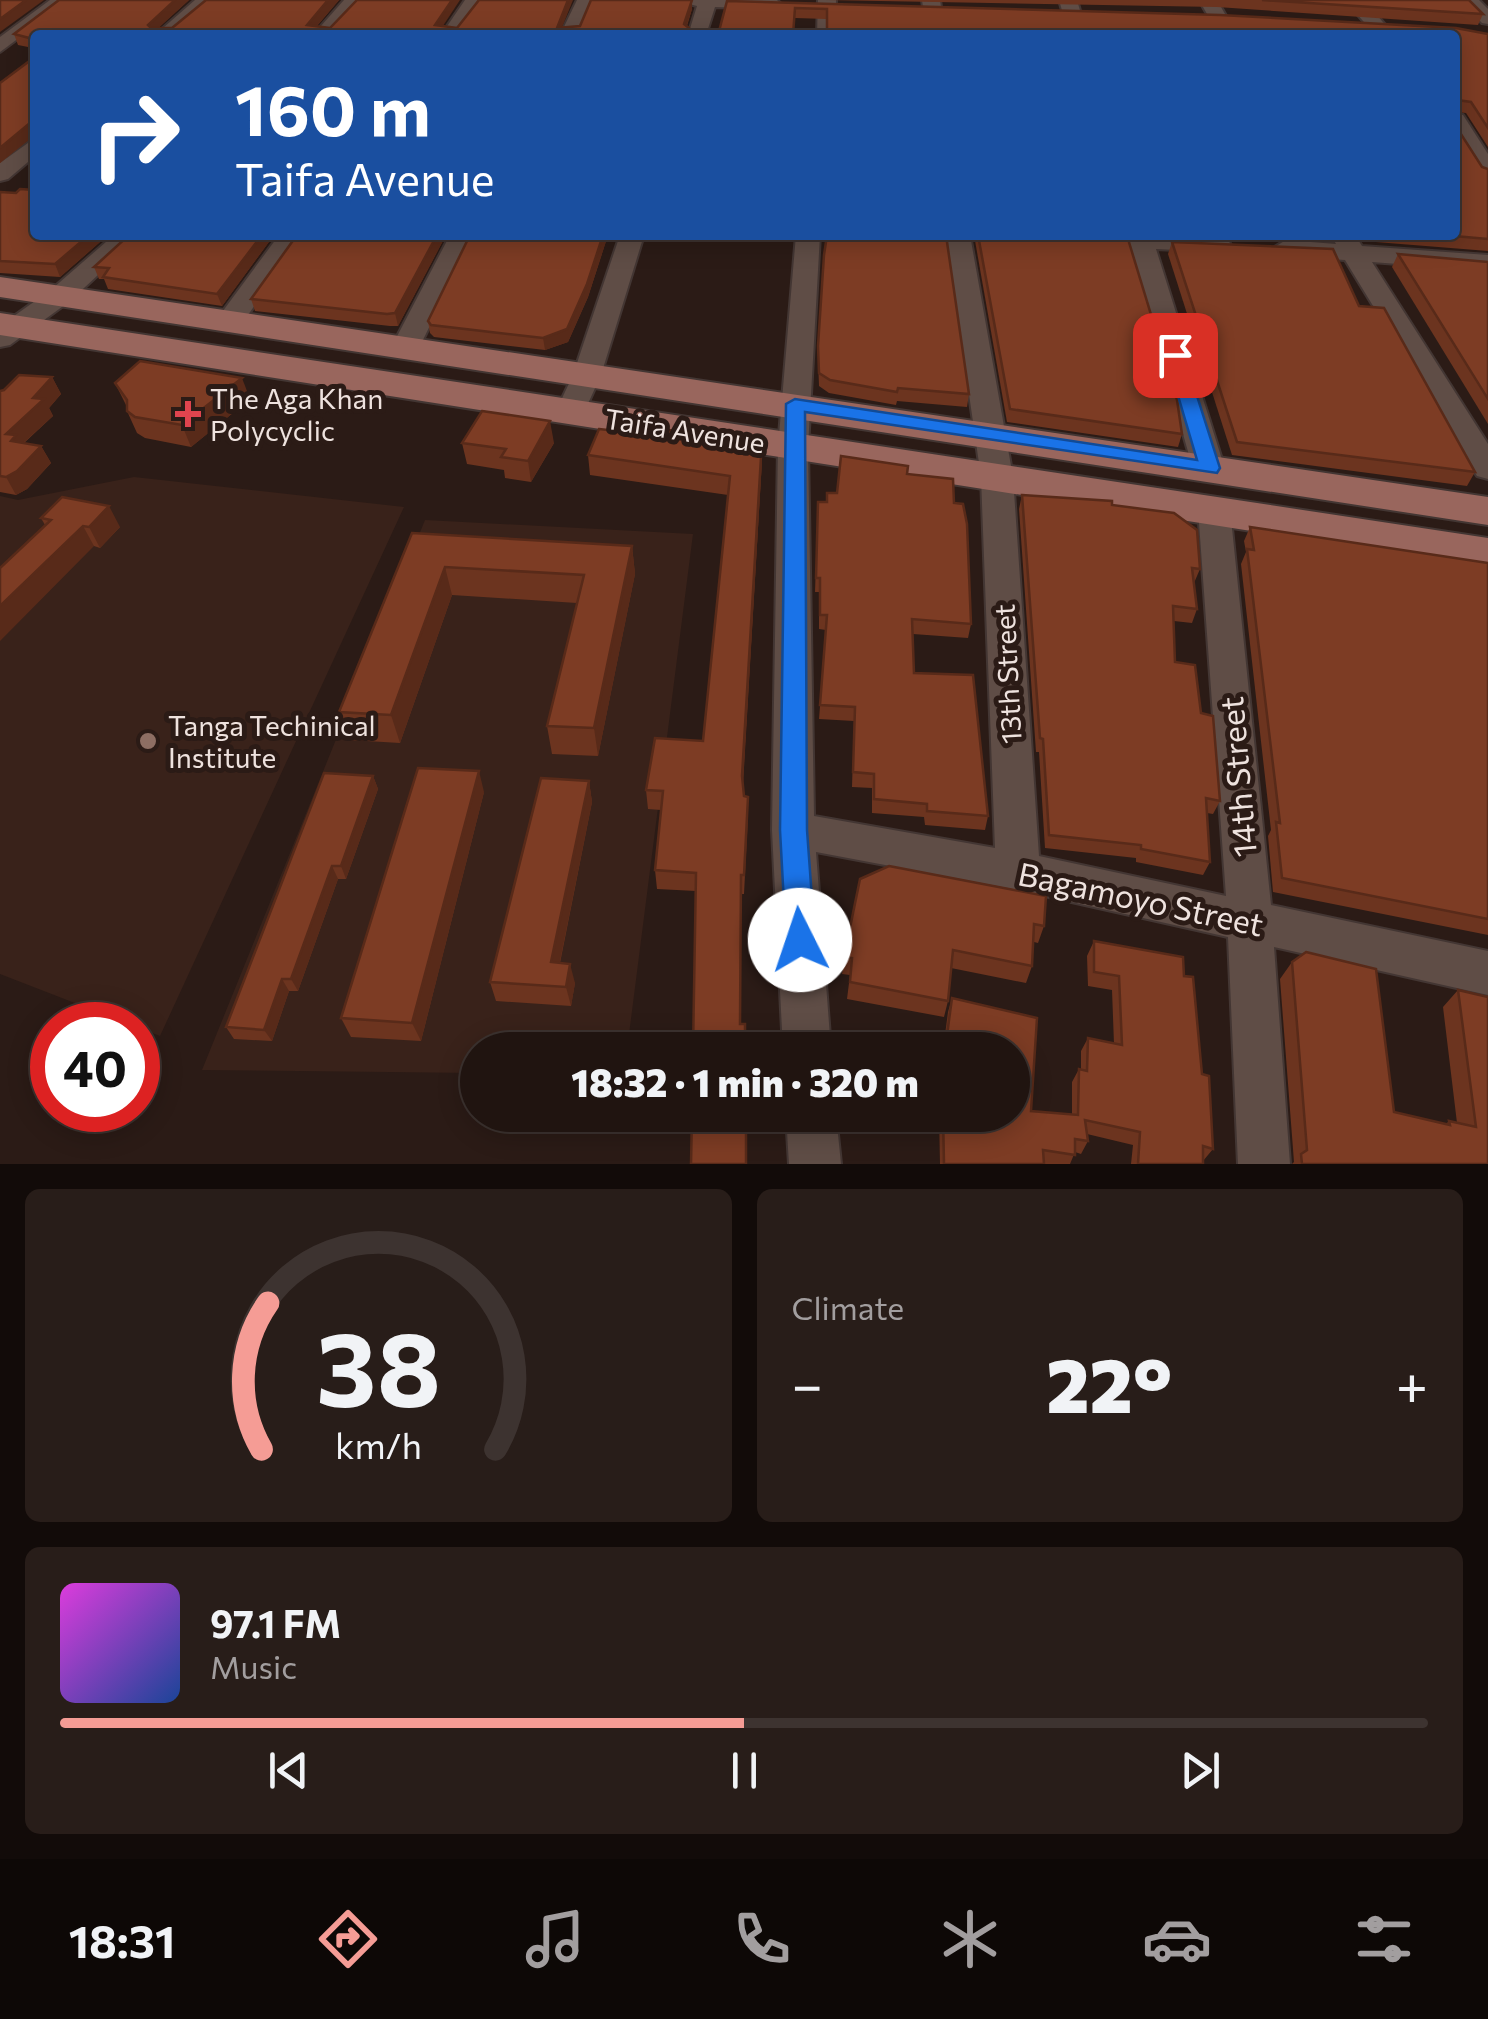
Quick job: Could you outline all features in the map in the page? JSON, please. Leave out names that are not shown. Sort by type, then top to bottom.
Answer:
[{"type":"main road","name":"Taifa Avenue","points":[[0,287],[406,344],[992,436],[1488,554]]},
{"type":"main road","name":"Taifa Avenue","points":[[6,330],[997,477],[1488,511]]},
{"type":"street","points":[[6,53],[61,0]]},
{"type":"street","points":[[170,30],[206,0]]},
{"type":"street","points":[[327,30],[354,0]]},
{"type":"street","points":[[453,30],[474,0]]},
{"type":"street","points":[[571,30],[586,0]]},
{"type":"street","points":[[683,0],[819,5],[825,30]]},
{"type":"street","points":[[1354,0],[1387,30]]},
{"type":"street","points":[[1468,0],[1488,19]]},
{"type":"street","points":[[699,30],[708,1]]},
{"type":"street","points":[[1342,24],[1387,30]]},
{"type":"street","points":[[1466,130],[1488,172]]},
{"type":"street","points":[[2,173],[30,149]]},
{"type":"street","points":[[2,173],[30,174]]},
{"type":"street","points":[[6,330],[60,296],[123,240]]},
{"type":"street","points":[[231,319],[288,240]]},
{"type":"street","points":[[406,344],[459,240]]},
{"type":"street","points":[[570,413],[587,375],[630,240]]},
{"type":"street","points":[[806,1032],[794,830],[793,448],[808,240]]},
{"type":"street","name":"13th Street","points":[[959,240],[997,477],[1018,871]]},
{"type":"street","name":"14th Street","points":[[1141,240],[1212,489],[1250,922],[1264,1164]]},
{"type":"street","points":[[1167,240],[1247,246],[1348,243],[1488,263]]},
{"type":"street","points":[[1348,243],[1488,469]]},
{"type":"street","name":"Bagamoyo Street","points":[[794,830],[1018,871],[1488,973]]},
{"type":"street","points":[[813,1132],[814,1164]]},
{"type":"shaded area","name":"Tanga Techinical Institute","points":[[134,477],[404,507],[160,1036],[160,1002],[72,1002],[0,974],[0,496],[18,500]]},
{"type":"shaded area","points":[[425,520],[693,534],[629,1032],[460,1032],[460,1073],[202,1070]]},
{"type":"building","points":[[0,0],[26,0],[0,19]]},
{"type":"building","points":[[59,0],[175,0],[148,25],[172,28],[206,0],[328,0],[307,25],[330,28],[357,0],[452,0],[435,25],[457,28],[479,0],[568,0],[557,28],[580,26],[591,0],[692,0],[684,24],[688,30],[30,30],[30,38],[14,34]]},
{"type":"building","points":[[1262,0],[1469,0],[1483,14]]},
{"type":"building","points":[[727,1],[1220,15],[1456,28],[1488,34],[1488,128],[1471,102],[1460,100],[1460,30],[827,30],[827,9],[795,8],[793,30],[719,30]]},
{"type":"building","points":[[30,60],[30,123],[0,148],[0,83]]},
{"type":"building","points":[[1460,133],[1482,167],[1488,169],[1488,239],[1460,237]]},
{"type":"building","points":[[30,190],[30,240],[83,240],[55,264],[0,261],[0,192]]},
{"type":"building","points":[[124,240],[258,240],[217,294],[103,277],[109,268],[94,267]]},
{"type":"building","points":[[293,240],[434,240],[395,313],[251,299]]},
{"type":"building","points":[[468,240],[601,240],[567,329],[543,338],[431,325],[428,321]]},
{"type":"building","points":[[826,240],[947,240],[969,394],[898,388],[897,392],[830,380],[819,373]]},
{"type":"building","points":[[979,240],[1128,240],[1177,400],[1182,434],[1010,409]]},
{"type":"building","points":[[1172,242],[1333,249],[1359,306],[1384,308],[1475,472],[1237,442]]},
{"type":"building","points":[[1398,254],[1488,262],[1488,399]]},
{"type":"building","points":[[140,361],[242,378],[182,425],[135,417],[127,411],[127,400],[115,383]]},
{"type":"building","points":[[19,375],[52,377],[33,398],[44,399],[6,434],[16,435],[11,441],[41,446],[6,477],[0,476],[0,391]]},
{"type":"building","points":[[482,411],[550,421],[528,461],[501,457],[506,449],[462,443]]},
{"type":"building","points":[[599,429],[651,435],[653,429],[708,433],[706,439],[762,440],[742,776],[744,796],[748,797],[741,875],[740,1024],[745,1024],[745,1032],[693,1032],[696,873],[655,870],[663,791],[646,790],[655,738],[703,741],[730,476],[588,455]]},
{"type":"building","points":[[841,456],[908,466],[907,474],[953,479],[954,503],[963,504],[967,524],[971,624],[912,619],[914,673],[973,675],[988,816],[927,811],[927,804],[874,799],[874,774],[853,772],[855,707],[820,705],[827,615],[820,615],[820,578],[816,578],[818,502],[827,502],[827,493],[837,493]]},
{"type":"building","points":[[1022,495],[1112,501],[1112,505],[1174,513],[1197,530],[1200,569],[1192,568],[1197,609],[1173,606],[1175,662],[1195,665],[1201,713],[1213,716],[1220,801],[1206,798],[1210,862],[1141,849],[1141,845],[1049,835]]},
{"type":"building","points":[[62,497],[109,506],[0,606],[0,568],[51,520],[41,518]]},
{"type":"building","points":[[1250,527],[1488,563],[1488,919],[1282,878],[1276,822],[1280,823],[1247,549],[1254,550]]},
{"type":"building","points":[[412,533],[632,546],[594,728],[547,726],[584,575],[445,567],[391,715],[339,712]]},
{"type":"building","points":[[418,768],[479,771],[412,1023],[341,1018]]},
{"type":"building","points":[[324,773],[373,776],[341,866],[332,866],[291,979],[282,979],[264,1030],[226,1027]]},
{"type":"building","points":[[541,778],[589,781],[551,962],[570,964],[566,987],[490,982]]},
{"type":"building","points":[[889,866],[1046,896],[1044,926],[1034,924],[1032,966],[953,950],[948,1001],[850,982],[852,958],[844,957],[860,879]]},
{"type":"building","points":[[1094,941],[1183,957],[1184,976],[1193,977],[1202,1074],[1209,1076],[1213,1149],[1203,1146],[1203,1164],[1138,1164],[1140,1132],[1085,1120],[1088,1141],[1075,1139],[1075,1155],[1043,1150],[1044,1164],[944,1164],[943,1132],[1030,1132],[1030,1032],[947,1032],[952,998],[1037,1018],[1031,1111],[1078,1115],[1079,1069],[1087,1071],[1088,1038],[1122,1045],[1119,976],[1094,972]]},
{"type":"building","points":[[1306,952],[1376,969],[1394,1112],[1476,1127],[1458,990],[1488,997],[1488,1164],[1302,1164],[1301,1154],[1307,1150],[1292,962]]},
{"type":"building","points":[[692,1132],[746,1132],[746,1164],[691,1164]]},
{"type":"place","name":"The Aga Khan Polycyclic","points":[[188,414]]},
{"type":"place","name":"Tanga Techinical Institute","points":[[148,741]]},
{"type":"route","points":[[800,940],[794,830],[795,404],[1210,468],[1175,355]]}]
